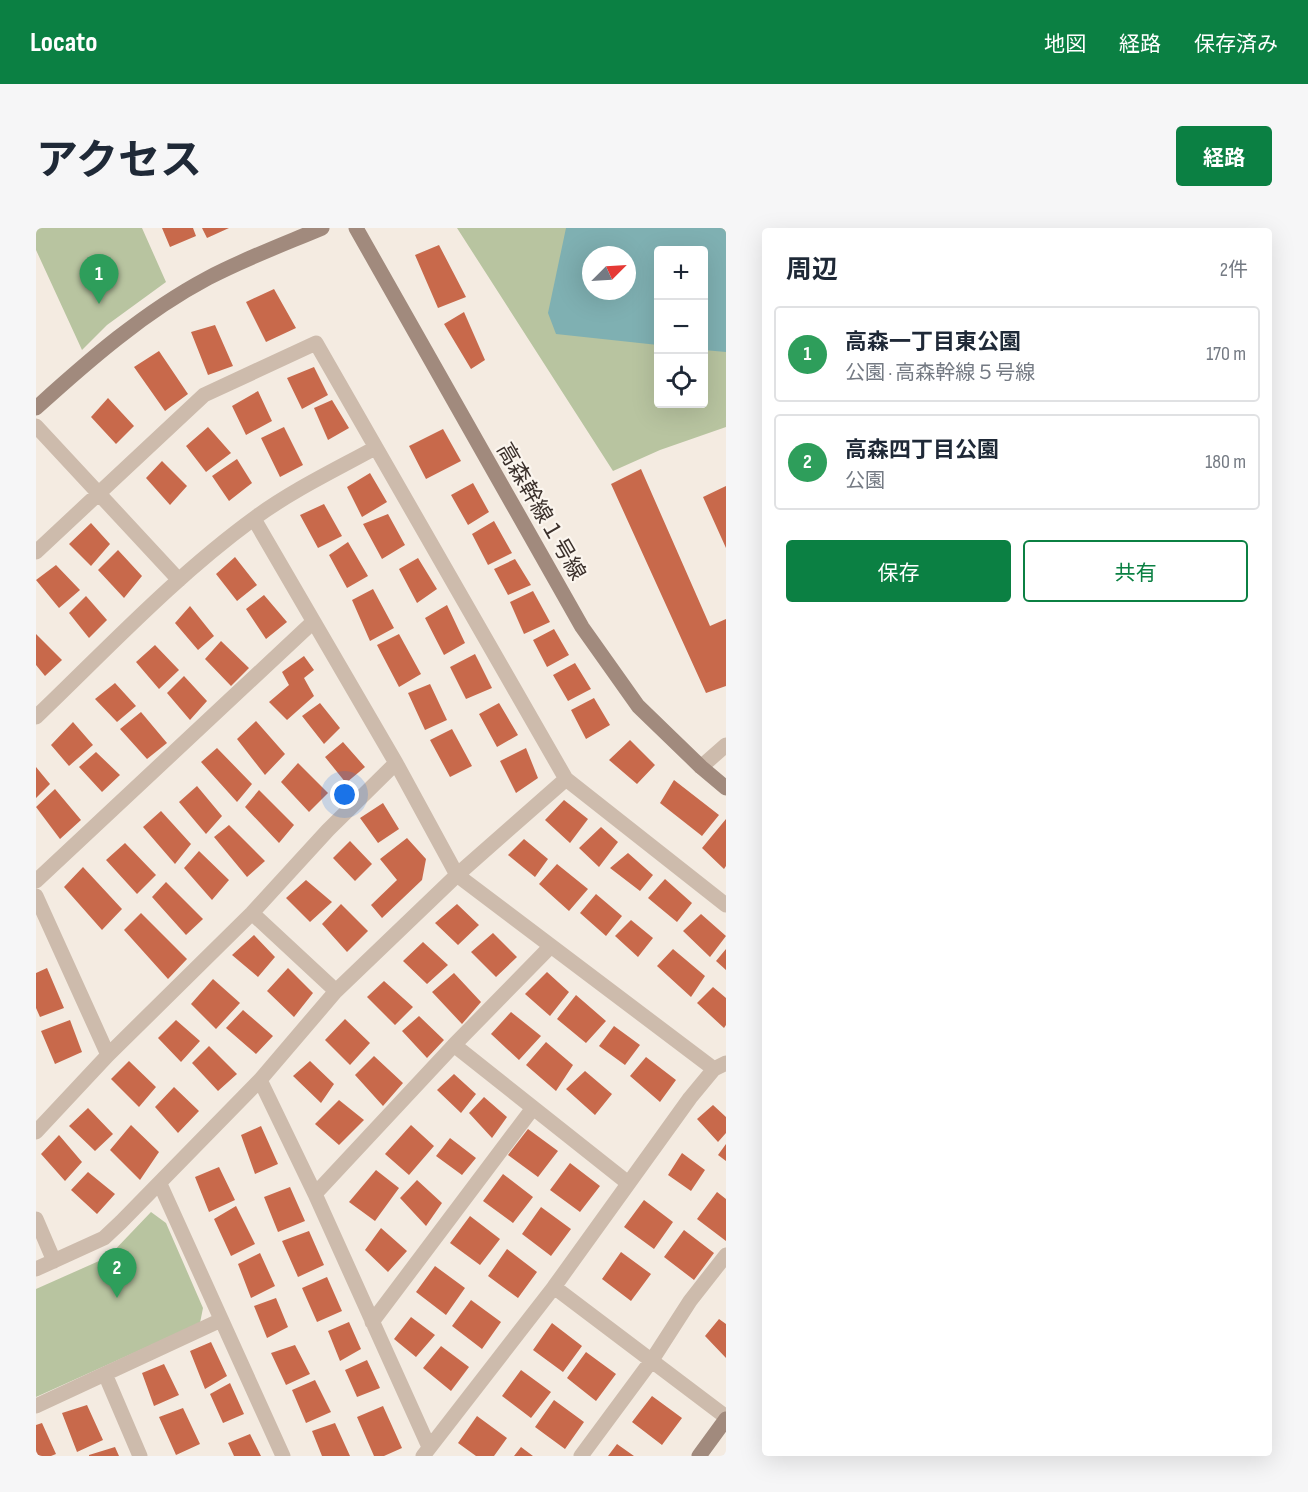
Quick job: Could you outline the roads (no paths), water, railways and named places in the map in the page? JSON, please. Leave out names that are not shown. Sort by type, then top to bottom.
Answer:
[{"type":"street","points":[[36,408],[103,349],[153,311],[209,278],[322,228]]},
{"type":"street","name":"高森幹線１号線","points":[[356,228],[582,627],[638,706],[726,788]]},
{"type":"street","points":[[36,552],[204,395],[316,343],[566,779],[726,905]]},
{"type":"street","points":[[36,426],[179,580]]},
{"type":"street","points":[[36,717],[179,580],[254,519],[280,500],[375,448]]},
{"type":"street","points":[[254,519],[396,764],[457,875],[551,946],[720,1066],[628,1183],[554,1287],[426,1451],[315,1194],[260,1080]]},
{"type":"street","points":[[36,881],[313,622]]},
{"type":"street","points":[[701,767],[726,745]]},
{"type":"street","points":[[36,1132],[108,1055],[252,913],[328,830],[396,764]]},
{"type":"street","points":[[36,1269],[104,1238],[160,1184],[260,1080],[336,991],[457,875],[566,779]]},
{"type":"street","points":[[36,896],[108,1055]]},
{"type":"street","points":[[252,913],[336,991]]},
{"type":"street","points":[[315,1194],[454,1045],[551,946]]},
{"type":"street","points":[[454,1045],[628,1183]]},
{"type":"street","points":[[372,1322],[533,1108]]},
{"type":"street","points":[[160,1184],[283,1456]]},
{"type":"street","points":[[36,1219],[54,1261]]},
{"type":"street","points":[[581,1456],[652,1360],[690,1301],[726,1255]]},
{"type":"street","points":[[554,1287],[726,1418],[699,1456]]},
{"type":"street","points":[[36,1406],[221,1320]]},
{"type":"street","points":[[105,1374],[140,1456]]},
{"type":"water","points":[[566,228],[726,228],[726,352],[708,350],[708,246],[654,246],[654,345],[556,334],[548,313]]},
{"type":"place","name":"高森一丁目東公園","points":[[99,304]]},
{"type":"place","name":"高森四丁目公園","points":[[117,1298]]}]
